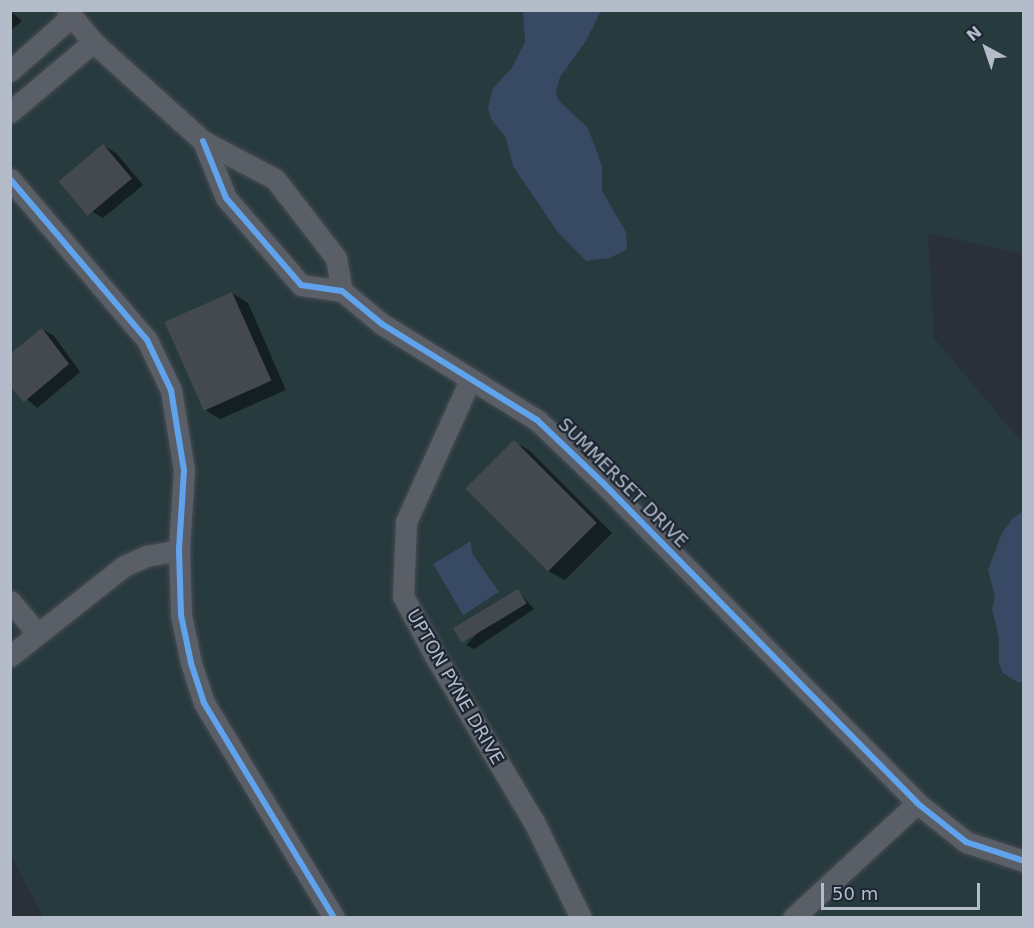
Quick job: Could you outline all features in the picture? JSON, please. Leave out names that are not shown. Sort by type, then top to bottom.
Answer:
[{"type":"street","points":[[10,71],[70,13],[93,42],[203,141],[275,178],[336,258],[342,291],[301,285],[226,198],[203,141]]},
{"type":"street","points":[[10,81],[18,105],[93,42]]},
{"type":"street","points":[[10,179],[17,202],[147,340],[171,390],[184,470],[179,550],[182,615],[204,703],[334,918]]},
{"type":"street","name":"SUMMERSET DRIVE","points":[[342,291],[382,324],[537,420],[605,485],[917,803],[966,842],[1023,861]]},
{"type":"street","name":"UPTON PYNE DRIVE","points":[[470,380],[406,522],[404,596],[435,656],[534,822],[582,918]]},
{"type":"street","points":[[10,656],[124,566],[146,556],[179,550]]},
{"type":"street","points":[[10,601],[37,633]]},
{"type":"street","points":[[793,918],[917,803]]},
{"type":"green space","points":[[11,11],[1023,11],[1023,254],[928,233],[934,338],[1023,444],[1023,917],[43,917],[11,855]]},
{"type":"water","points":[[523,11],[601,11],[586,41],[560,77],[556,91],[558,100],[588,128],[602,166],[602,191],[626,232],[627,249],[610,258],[586,261],[557,231],[513,166],[506,138],[491,119],[488,107],[493,88],[511,69],[525,42]]},
{"type":"water","points":[[1023,511],[1024,682],[1017,682],[1003,673],[999,664],[999,638],[992,609],[995,596],[988,570],[1002,533],[1013,518]]},
{"type":"water","points":[[471,541],[472,553],[499,592],[463,615],[433,564]]},
{"type":"building","points":[[103,144],[132,178],[87,216],[59,181]]},
{"type":"building","points":[[232,292],[271,381],[204,411],[164,322]]},
{"type":"building","points":[[42,328],[69,364],[24,402],[10,387],[10,354]]},
{"type":"building","points":[[514,440],[597,523],[548,572],[465,489]]},
{"type":"building","points":[[518,589],[527,604],[462,643],[453,628]]},
{"type":"cycle path","points":[[203,141],[226,198],[301,285],[342,291],[382,324],[537,420],[605,485],[917,803],[966,842],[1024,861]]},
{"type":"cycle path","points":[[10,179],[147,340],[171,390],[184,470],[179,550],[181,615],[191,663],[204,703],[334,918]]}]
